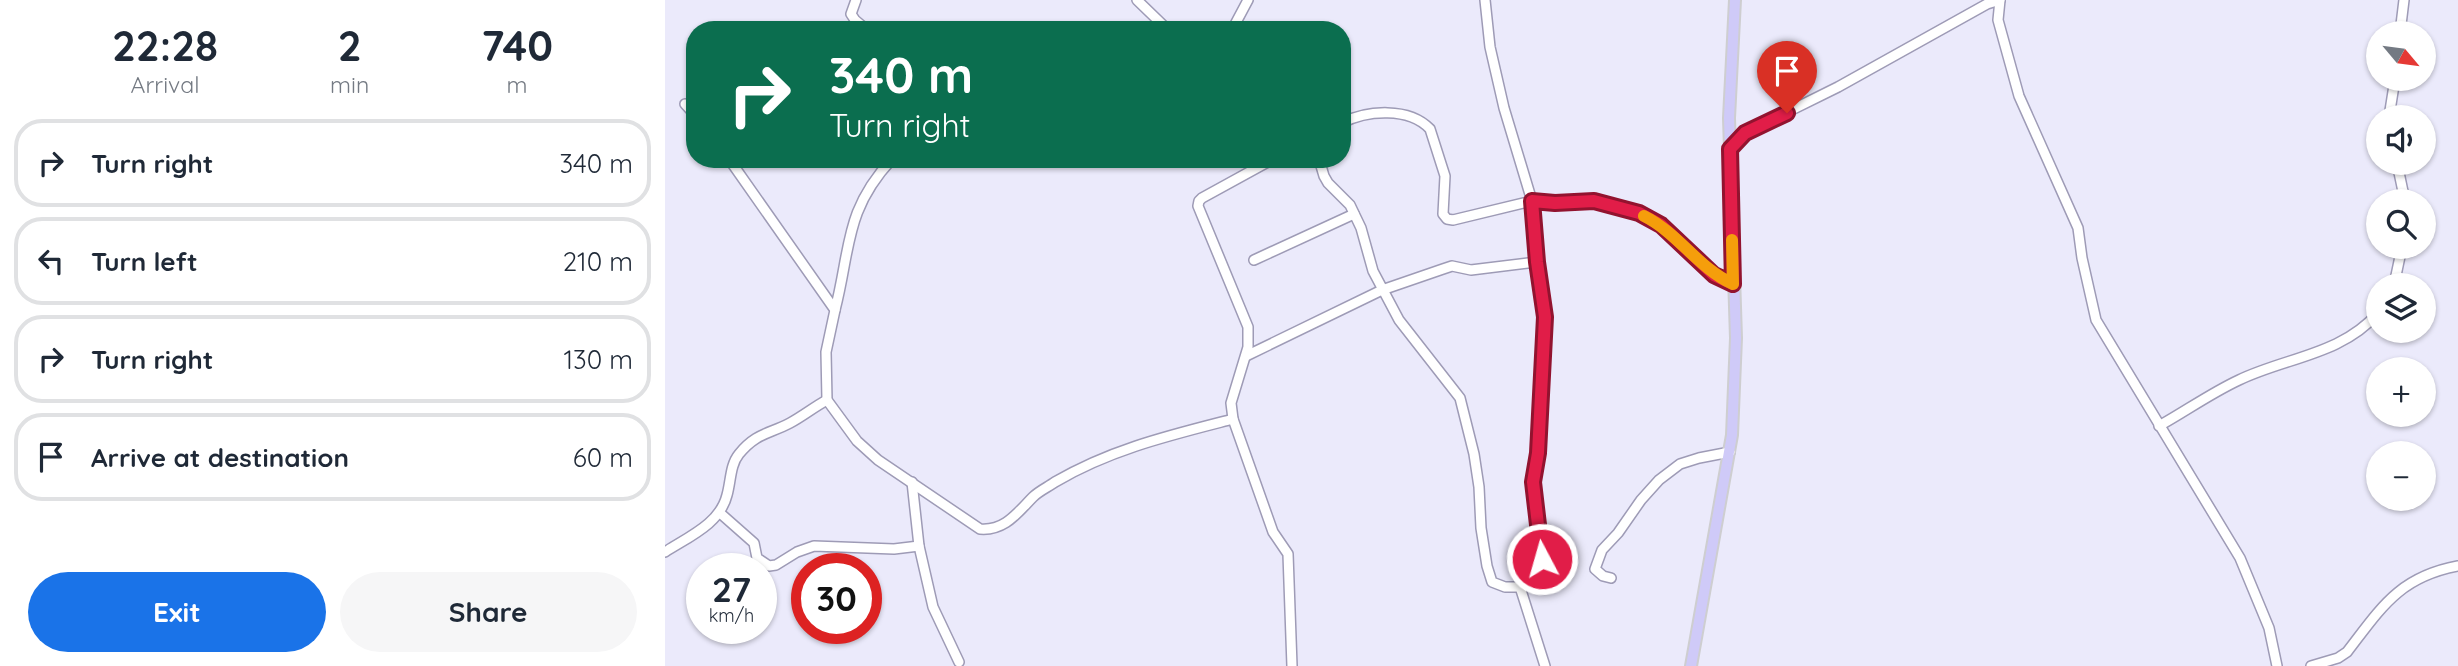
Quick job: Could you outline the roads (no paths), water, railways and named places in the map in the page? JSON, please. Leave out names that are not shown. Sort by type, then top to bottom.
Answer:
[{"type":"main road","points":[[1691,666],[1730,452],[1736,338],[1729,118],[1735,0]]},
{"type":"street","points":[[856,0],[851,14],[856,21]]},
{"type":"street","points":[[1137,0],[1159,21]]},
{"type":"street","points":[[1237,21],[1248,0]]},
{"type":"street","points":[[1485,0],[1490,47],[1504,108],[1532,201],[1545,317],[1538,453],[1533,482],[1542,559],[1520,587]]},
{"type":"street","points":[[1730,149],[1745,133],[1838,87],[1987,4],[2000,0],[1998,20],[2015,82],[2027,116],[2078,228],[2096,320],[2240,558],[2269,628],[2277,666]]},
{"type":"street","points":[[2401,21],[2404,0]]},
{"type":"street","points":[[1351,119],[1370,114],[1402,114],[1430,129],[1445,176],[1443,214],[1447,219],[1453,220],[1532,201],[1594,201],[1639,213],[1661,225],[1714,275],[1733,284]]},
{"type":"street","points":[[735,168],[835,310]]},
{"type":"street","points":[[885,168],[871,185],[855,216],[826,352],[827,400],[865,449],[878,460],[980,529],[995,529],[1009,521],[1034,496],[1097,460],[1168,435],[1233,419]]},
{"type":"street","points":[[1248,168],[1202,198],[1198,206],[1248,327],[1248,347],[1231,403],[1233,419],[1273,532],[1288,554],[1292,666]]},
{"type":"street","points":[[1322,168],[1324,176],[1350,205],[1382,290],[1399,320],[1460,398],[1479,487],[1481,528],[1492,582],[1506,587],[1520,587]]},
{"type":"street","points":[[1254,260],[1354,214]]},
{"type":"street","points":[[1245,356],[1382,290],[1452,266],[1471,270],[1537,262]]},
{"type":"street","points":[[2159,426],[2239,380],[2338,344],[2366,326]]},
{"type":"street","points":[[665,552],[720,513],[727,496],[733,466],[740,453],[762,433],[788,424],[827,400]]},
{"type":"street","points":[[1611,578],[1603,576],[1595,569],[1602,550],[1659,480],[1680,464],[1730,452]]},
{"type":"street","points":[[912,482],[919,546],[936,618],[959,662]]},
{"type":"street","points":[[720,513],[751,540],[757,558],[769,566],[814,546],[894,549],[919,546]]},
{"type":"street","points":[[2311,666],[2338,658],[2347,652],[2395,593],[2420,578],[2458,566]]},
{"type":"street","points":[[1520,587],[1545,666]]}]
